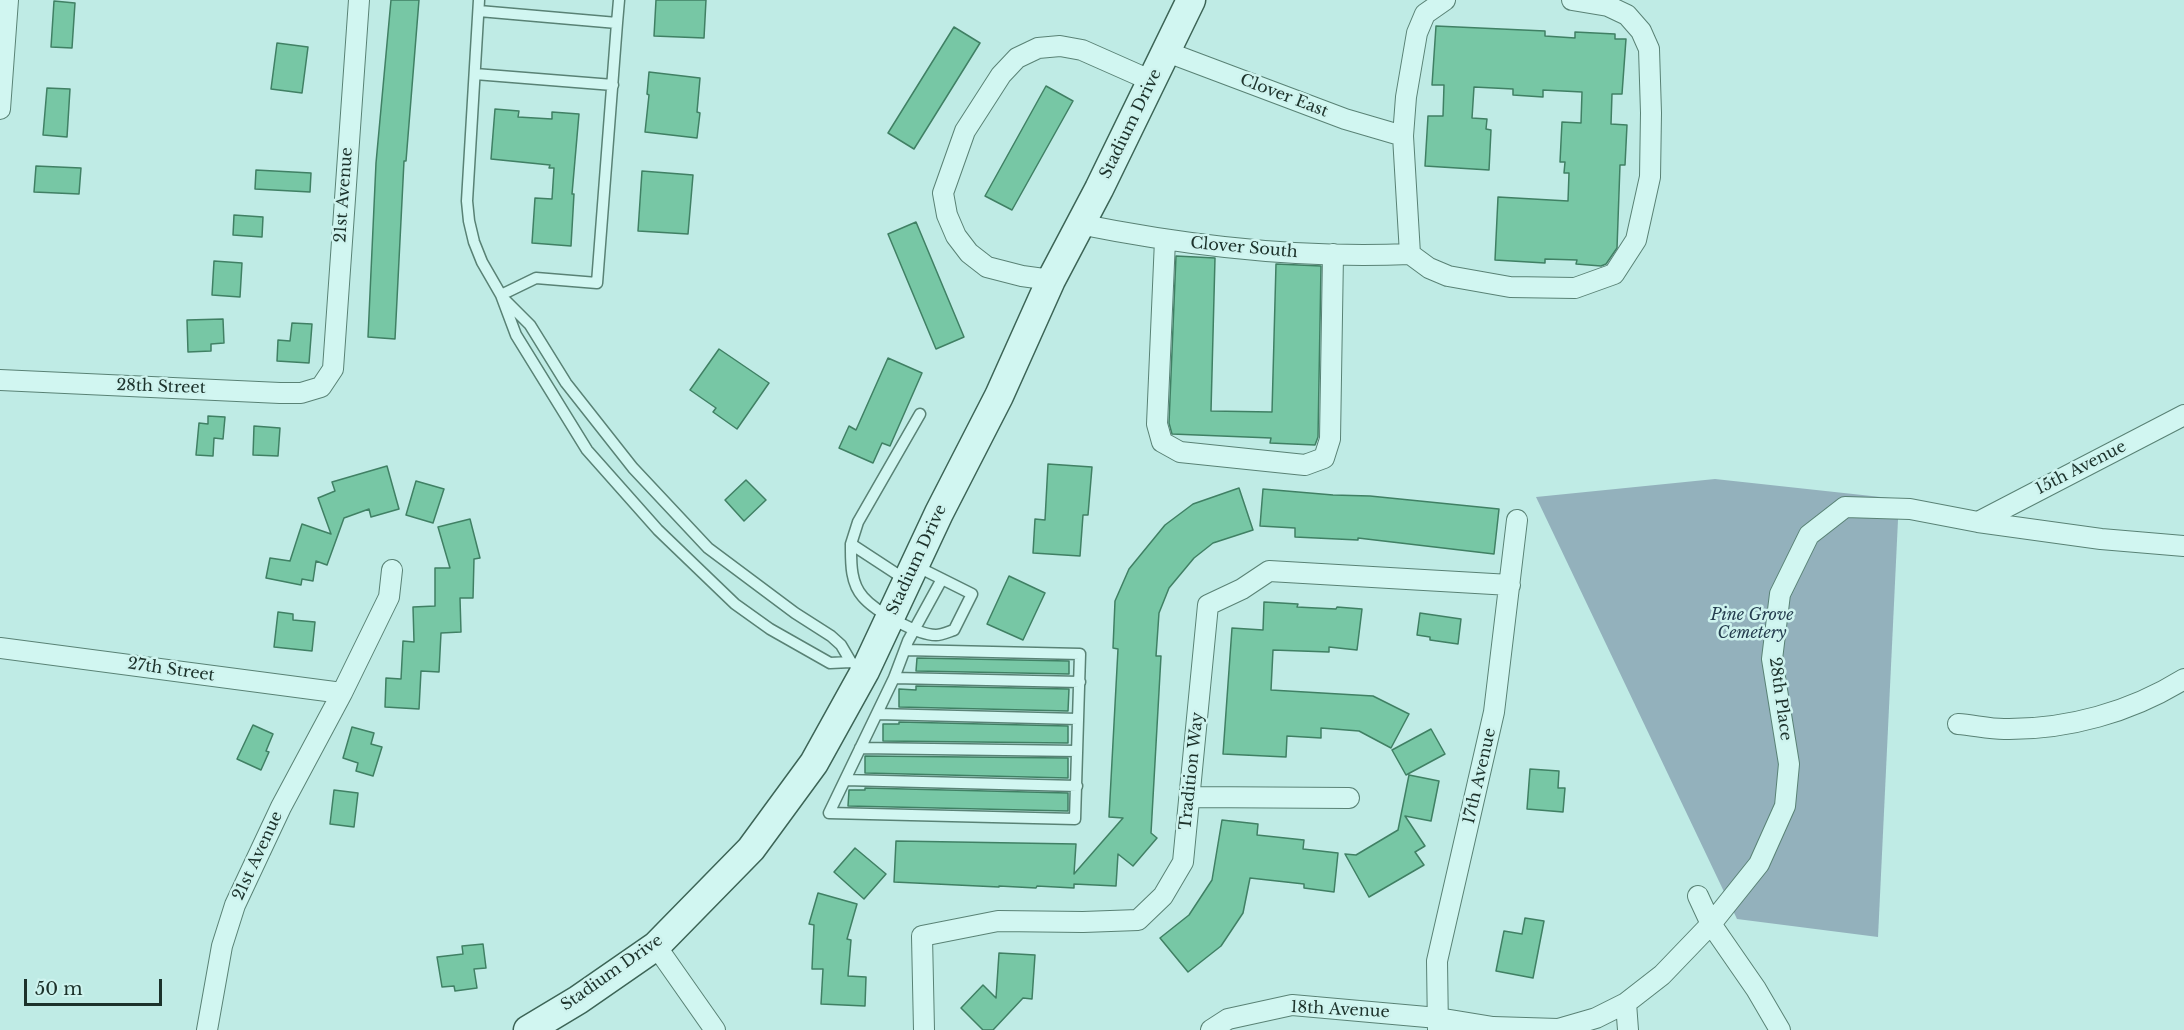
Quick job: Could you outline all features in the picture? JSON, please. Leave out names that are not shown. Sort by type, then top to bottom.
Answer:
[{"type":"street","points":[[0,110],[8,0]]},
{"type":"street","name":"21st Avenue","points":[[321,387],[333,369],[359,0]]},
{"type":"street","name":"Stadium Drive","points":[[528,1030],[605,982],[656,946],[751,849],[814,763],[858,667],[902,623],[911,573],[999,396],[1051,280],[1099,189],[1191,0]]},
{"type":"street","points":[[1445,0],[1425,14],[1417,33],[1406,97],[1403,136],[1410,254],[1429,268],[1448,276],[1510,287],[1575,288],[1614,274],[1636,240],[1650,177],[1652,113],[1650,49],[1641,31],[1627,15],[1608,6],[1572,0]]},
{"type":"street","points":[[1051,280],[1022,276],[987,267],[969,253],[956,236],[947,215],[943,193],[965,131],[1001,75],[1017,58],[1038,48],[1060,46],[1082,50],[1152,81]]},
{"type":"street","name":"Clover East","points":[[1167,52],[1344,119],[1403,136]]},
{"type":"street","name":"Clover South","points":[[1079,224],[1221,248],[1333,254],[1410,254]]},
{"type":"street","points":[[1165,240],[1157,424],[1162,442],[1180,452],[1305,465],[1324,458],[1330,439],[1333,254]]},
{"type":"street","name":"28th Street","points":[[0,380],[280,393],[301,393],[321,387]]},
{"type":"street","name":"15th Avenue","points":[[1978,522],[2184,415]]},
{"type":"street","name":"28th Place","points":[[1438,1024],[1558,1029],[1596,1018],[1626,1003],[1662,975],[1711,924],[1759,864],[1785,806],[1789,765],[1772,659],[1780,594],[1809,535],[1845,507],[1910,508],[1978,522],[2101,539],[2184,546]]},
{"type":"street","name":"17th Avenue","points":[[1438,1024],[1437,961],[1494,712],[1517,520]]},
{"type":"street","name":"21st Avenue","points":[[207,1030],[222,946],[235,905],[281,807],[342,693],[389,597],[392,570]]},
{"type":"street","name":"Tradition Way","points":[[924,1030],[922,936],[998,921],[1138,920],[1163,896],[1183,862],[1208,605],[1242,589],[1269,572],[1510,585]]},
{"type":"street","name":"27th Street","points":[[0,648],[342,693]]},
{"type":"street","points":[[1958,724],[2002,729],[2046,728],[2110,714],[2170,688],[2184,679]]},
{"type":"street","points":[[1190,797],[1349,798]]},
{"type":"street","points":[[1698,896],[1711,924],[1756,989],[1780,1030]]},
{"type":"street","points":[[656,946],[715,1030]]},
{"type":"street","points":[[1626,1003],[1628,1030]]},
{"type":"street","name":"18th Avenue","points":[[1211,1030],[1228,1019],[1292,1005],[1438,1024]]},
{"type":"lane","points":[[501,296],[536,278],[597,283],[619,0]]},
{"type":"lane","points":[[617,23],[479,5],[467,201],[474,242],[501,296],[516,335],[587,450],[658,530],[735,604],[770,629],[830,663],[858,667]]},
{"type":"lane","points":[[475,74],[613,85]]},
{"type":"lane","points":[[501,296],[530,325],[566,383],[633,468],[708,548],[795,613],[831,636],[842,645],[858,667]]},
{"type":"lane","points":[[851,544],[911,573],[942,579],[972,594],[954,630],[936,635],[902,623],[862,596],[851,570],[851,544],[858,522],[920,414]]},
{"type":"lane","points":[[905,650],[1080,654],[1076,819],[829,813],[894,678],[905,650],[902,623],[942,579]]},
{"type":"lane","points":[[894,678],[1080,682]]},
{"type":"lane","points":[[877,714],[1078,719]]},
{"type":"lane","points":[[861,748],[1077,751]]},
{"type":"lane","points":[[845,780],[1077,786]]},
{"type":"green space","name":"Pine Grove Cemetery","points":[[1715,479],[1899,499],[1878,937],[1737,919],[1536,497]]},
{"type":"building","points":[[391,0],[419,0],[406,161],[404,161],[395,339],[368,337],[376,163]]},
{"type":"building","points":[[656,0],[706,0],[704,38],[654,36]]},
{"type":"building","points":[[54,1],[75,3],[72,48],[51,47]]},
{"type":"building","points":[[1436,26],[1545,31],[1545,36],[1575,38],[1575,32],[1615,34],[1615,39],[1626,39],[1622,94],[1612,94],[1611,124],[1627,125],[1625,165],[1620,165],[1617,248],[1606,264],[1601,266],[1576,264],[1577,260],[1545,259],[1545,263],[1495,260],[1498,197],[1568,201],[1569,173],[1564,173],[1565,162],[1560,162],[1562,122],[1581,123],[1582,92],[1543,90],[1543,97],[1513,95],[1513,89],[1474,87],[1472,118],[1487,119],[1486,129],[1491,130],[1489,170],[1425,166],[1428,116],[1443,116],[1444,85],[1432,85]]},
{"type":"building","points":[[954,27],[980,43],[914,149],[888,133]]},
{"type":"building","points":[[277,43],[308,47],[302,93],[271,89]]},
{"type":"building","points":[[649,72],[700,78],[697,138],[645,132]]},
{"type":"building","points":[[1046,86],[1073,101],[1012,210],[985,196]]},
{"type":"building","points":[[47,88],[70,89],[67,137],[43,135]]},
{"type":"building","points":[[495,109],[519,111],[518,117],[552,119],[552,112],[579,114],[572,194],[574,194],[571,246],[532,243],[535,198],[552,199],[554,168],[549,168],[550,165],[491,159]]},
{"type":"building","points":[[36,166],[81,168],[79,194],[34,192]]},
{"type":"building","points":[[256,170],[311,173],[310,192],[255,189]]},
{"type":"building","points":[[642,171],[693,175],[688,234],[638,231]]},
{"type":"building","points":[[234,215],[263,217],[262,237],[233,235]]},
{"type":"building","points":[[916,222],[964,337],[936,349],[888,234]]},
{"type":"building","points":[[1176,256],[1215,258],[1211,411],[1272,412],[1276,264],[1321,266],[1318,437],[1315,445],[1270,443],[1271,438],[1172,434],[1169,423]]},
{"type":"building","points":[[214,261],[242,263],[240,297],[212,295]]},
{"type":"building","points":[[223,319],[224,343],[211,344],[211,351],[188,352],[187,320]]},
{"type":"building","points":[[292,323],[312,324],[309,363],[277,361],[278,340],[290,341]]},
{"type":"building","points":[[719,349],[769,383],[737,429],[713,412],[716,408],[690,390]]},
{"type":"building","points":[[888,358],[922,373],[890,446],[882,443],[873,463],[839,448],[849,426],[856,430]]},
{"type":"building","points":[[208,416],[225,417],[223,439],[214,438],[213,456],[196,455],[199,423],[208,424]]},
{"type":"building","points":[[254,426],[280,428],[278,456],[253,455]]},
{"type":"building","points":[[1048,464],[1092,467],[1088,515],[1083,515],[1080,556],[1033,553],[1035,519],[1045,520]]},
{"type":"building","points":[[387,466],[399,509],[371,517],[369,509],[344,518],[327,565],[316,561],[313,581],[302,579],[301,585],[266,578],[270,558],[290,561],[302,524],[331,534],[318,498],[335,491],[332,482]]},
{"type":"building","points":[[746,480],[766,500],[744,521],[725,500]]},
{"type":"building","points":[[416,481],[444,489],[433,523],[406,515]]},
{"type":"building","points":[[1239,488],[1253,530],[1213,543],[1194,558],[1169,588],[1159,613],[1156,656],[1161,656],[1151,833],[1157,838],[1133,866],[1118,854],[1116,886],[1074,884],[1074,888],[1037,886],[1036,888],[894,882],[896,841],[1076,844],[1074,874],[1123,818],[1109,817],[1118,649],[1113,648],[1115,601],[1129,569],[1165,525],[1193,504]]},
{"type":"building","points":[[1263,489],[1370,496],[1499,509],[1494,554],[1358,538],[1358,540],[1295,537],[1295,528],[1260,526]]},
{"type":"building","points":[[470,519],[480,558],[474,559],[473,598],[460,598],[461,632],[441,633],[439,672],[421,671],[419,709],[385,707],[386,678],[401,679],[403,641],[414,642],[413,607],[435,606],[435,568],[450,568],[438,527]]},
{"type":"building","points":[[1009,576],[1045,593],[1023,640],[987,624]]},
{"type":"building","points":[[1264,602],[1298,604],[1297,607],[1362,609],[1357,650],[1329,647],[1329,652],[1273,650],[1271,690],[1373,696],[1409,714],[1391,748],[1359,731],[1321,728],[1321,738],[1287,736],[1286,757],[1223,754],[1232,628],[1263,630]]},
{"type":"building","points":[[278,612],[293,614],[293,620],[315,622],[312,651],[274,647]]},
{"type":"building","points":[[1420,613],[1461,619],[1458,644],[1430,640],[1430,637],[1417,635]]},
{"type":"building","points":[[917,658],[1069,661],[1069,674],[916,671]]},
{"type":"building","points":[[916,686],[1069,689],[1068,711],[899,707],[899,689],[916,690]]},
{"type":"building","points":[[899,722],[1068,726],[1068,743],[883,741],[883,724],[899,724]]},
{"type":"building","points":[[253,725],[273,734],[266,751],[269,752],[261,770],[237,759]]},
{"type":"building","points":[[352,727],[374,733],[371,744],[382,747],[373,776],[356,771],[358,763],[343,758]]},
{"type":"building","points":[[1431,729],[1445,754],[1406,775],[1392,750]]},
{"type":"building","points":[[865,756],[1068,758],[1068,778],[865,773]]},
{"type":"building","points":[[1530,769],[1559,771],[1558,788],[1565,788],[1563,812],[1527,809]]},
{"type":"building","points":[[1409,775],[1439,781],[1431,821],[1405,816],[1425,846],[1415,852],[1424,865],[1369,897],[1345,854],[1356,855],[1398,830]]},
{"type":"building","points":[[865,788],[1068,793],[1068,811],[848,806],[849,790],[865,790]]},
{"type":"building","points":[[334,790],[358,793],[354,827],[330,824]]},
{"type":"building","points":[[1222,820],[1258,824],[1257,835],[1304,840],[1303,849],[1338,853],[1334,892],[1304,888],[1304,884],[1250,878],[1243,913],[1221,946],[1188,972],[1160,938],[1189,915],[1212,880]]},
{"type":"building","points":[[855,848],[886,874],[864,899],[834,872]]},
{"type":"building","points":[[818,893],[857,904],[847,939],[851,940],[848,976],[866,977],[865,1006],[821,1004],[823,969],[812,969],[814,925],[809,924]]},
{"type":"building","points":[[1525,918],[1544,921],[1533,978],[1496,971],[1504,931],[1522,934]]},
{"type":"building","points":[[483,944],[486,968],[474,969],[477,988],[455,991],[454,986],[442,987],[437,957],[463,954],[462,946]]},
{"type":"building","points":[[999,953],[1035,955],[1032,999],[1023,998],[993,1030],[983,1030],[961,1008],[983,985],[996,998]]}]
